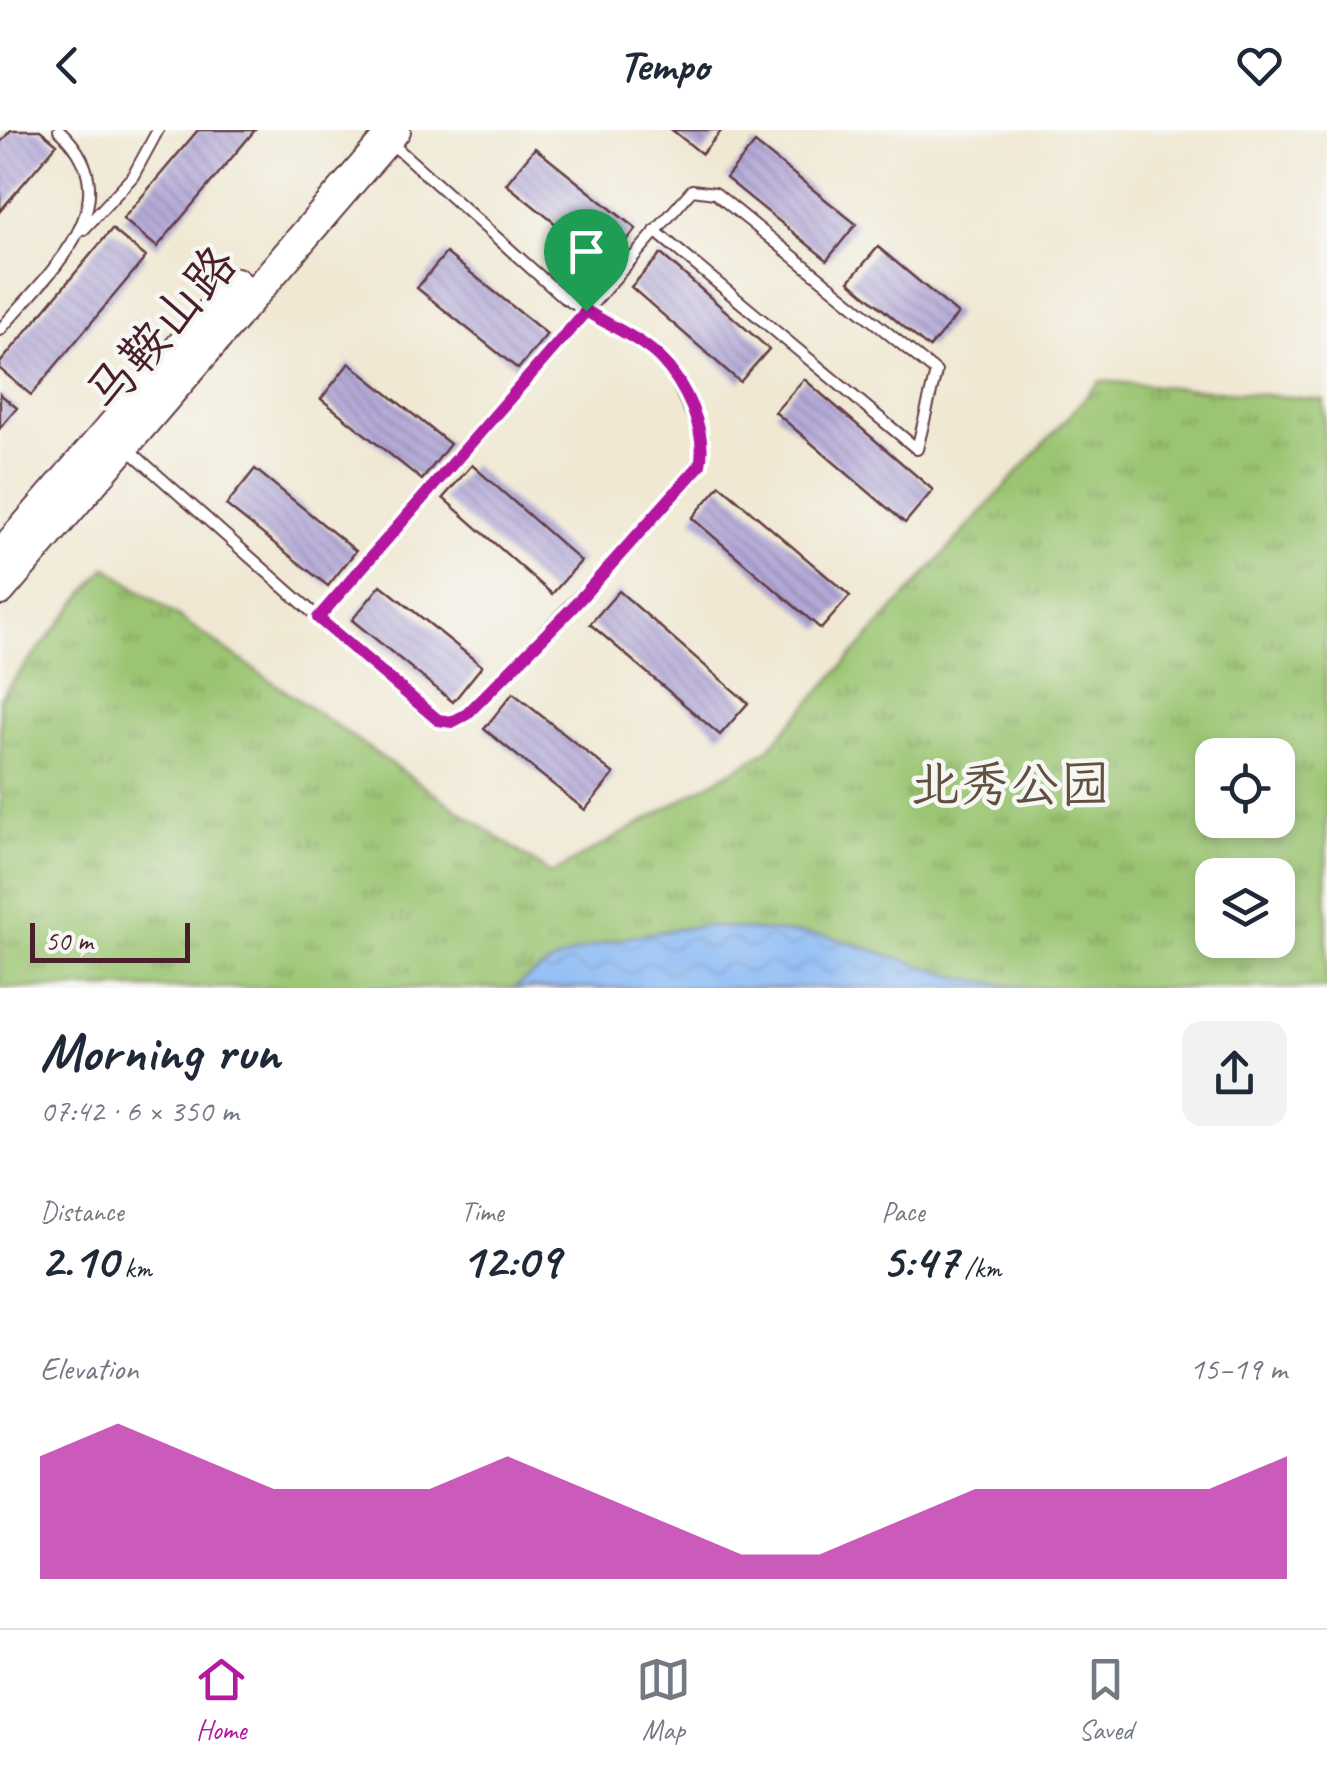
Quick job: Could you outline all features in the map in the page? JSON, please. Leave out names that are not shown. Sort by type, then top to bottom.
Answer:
[{"type":"main road","name":"马鞍山路","points":[[0,590],[383,133]]},
{"type":"main road","name":"马鞍山路","points":[[0,556],[383,133]]},
{"type":"lane","points":[[60,130],[84,161],[88,208],[82,231]]},
{"type":"lane","points":[[0,330],[133,176],[158,130]]},
{"type":"lane","points":[[124,446],[426,713],[452,722],[467,714],[572,608],[684,486],[700,465],[702,438],[674,375],[658,355],[563,297],[383,133]]},
{"type":"lane","points":[[318,618],[692,190],[715,193],[936,372],[918,449],[656,232]]},
{"type":"green space","name":"北秀公园","points":[[1100,381],[1324,400],[1327,988],[0,988],[0,697],[106,567],[551,874],[765,752]]},
{"type":"water","points":[[704,926],[828,936],[961,978],[1025,988],[514,988],[557,960],[604,943]]},
{"type":"building","points":[[11,130],[40,130],[57,144],[0,211],[0,143]]},
{"type":"building","points":[[198,130],[255,130],[157,247],[123,219]]},
{"type":"building","points":[[672,130],[722,130],[702,154]]},
{"type":"building","points":[[755,143],[856,224],[827,260],[726,178]]},
{"type":"building","points":[[535,148],[636,229],[607,265],[506,184]]},
{"type":"building","points":[[112,229],[146,257],[31,395],[0,369],[0,363]]},
{"type":"building","points":[[878,247],[958,314],[929,348],[849,281]]},
{"type":"building","points":[[446,253],[547,334],[518,369],[417,288]]},
{"type":"building","points":[[661,254],[769,349],[740,382],[631,287]]},
{"type":"building","points":[[349,363],[450,444],[422,480],[321,399]]},
{"type":"building","points":[[804,379],[933,490],[905,523],[775,412]]},
{"type":"building","points":[[0,394],[17,408],[0,428]]},
{"type":"building","points":[[472,465],[581,561],[552,594],[443,498]]},
{"type":"building","points":[[255,469],[356,551],[328,586],[226,505]]},
{"type":"building","points":[[720,485],[850,596],[821,629],[692,518]]},
{"type":"building","points":[[381,585],[482,666],[453,702],[352,620]]},
{"type":"building","points":[[619,591],[748,703],[720,735],[590,624]]},
{"type":"building","points":[[513,693],[614,774],[585,810],[484,729]]},
{"type":"route","points":[[586,311],[658,355],[674,375],[702,438],[700,465],[572,608],[467,714],[452,722],[438,720],[318,618],[586,311]]}]
